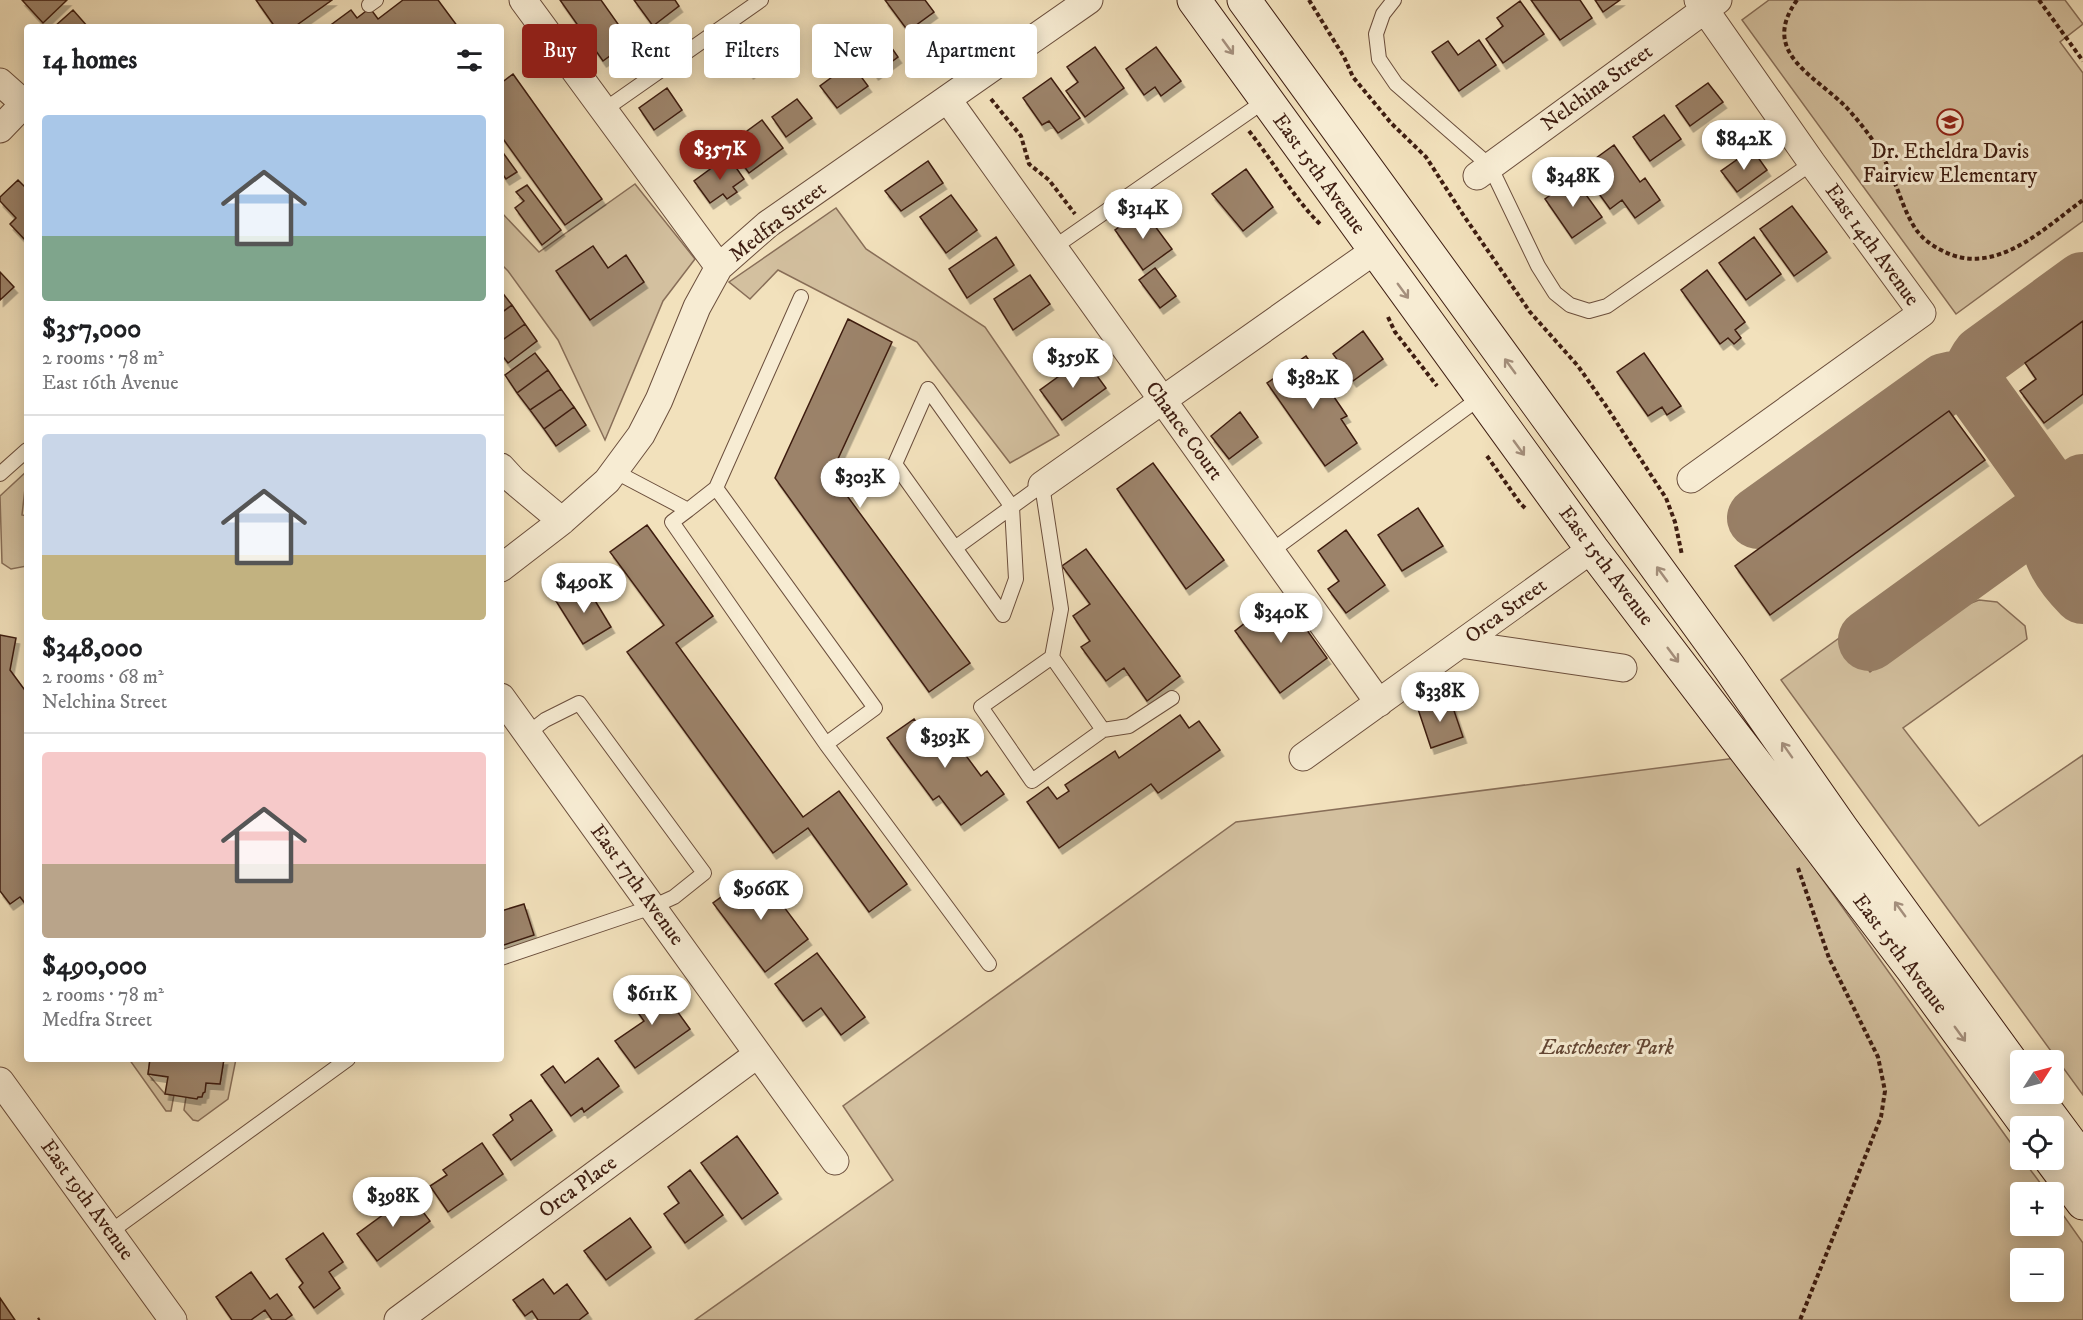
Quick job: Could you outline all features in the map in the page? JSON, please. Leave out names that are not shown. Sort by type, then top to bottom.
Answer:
[{"type":"main road","name":"East 15th Avenue","points":[[1194,0],[1592,549],[1913,970],[2020,1116]]},
{"type":"main road","name":"East 15th Avenue","points":[[1244,0],[1708,638],[1842,829],[2010,1060]]},
{"type":"main road","points":[[2041,1104],[2083,1160]]},
{"type":"main road","points":[[2058,1170],[2083,1203]]},
{"type":"street","points":[[523,0],[719,267]]},
{"type":"street","name":"Medfra Street","points":[[504,566],[562,521],[607,481],[641,435],[697,307],[719,267],[768,224],[1089,0]]},
{"type":"street","name":"Nelchina Street","points":[[1484,171],[1707,3]]},
{"type":"street","name":"East 14th Avenue","points":[[1691,479],[1922,313],[1812,163],[1707,3]]},
{"type":"street","points":[[0,82],[24,103]]},
{"type":"street","name":"Chance Court","points":[[948,100],[1379,703]]},
{"type":"street","points":[[0,129],[24,107]]},
{"type":"street","points":[[1042,485],[1374,251]]},
{"type":"street","points":[[504,470],[562,521]]},
{"type":"street","name":"Orca Street","points":[[1303,757],[1592,549]]},
{"type":"street","points":[[1460,644],[1623,668]]},
{"type":"street","name":"East 17th Avenue","points":[[504,701],[835,1161]]},
{"type":"street","name":"Orca Place","points":[[398,1320],[758,1054]]},
{"type":"street","name":"East 19th Avenue","points":[[0,1081],[173,1320]]},
{"type":"lane","points":[[604,110],[761,0]]},
{"type":"lane","points":[[1394,0],[1383,14],[1376,34],[1379,59],[1396,84],[1484,171],[1555,293],[1570,305],[1589,312],[1607,306],[1812,163]]},
{"type":"lane","points":[[1053,248],[1266,100]]},
{"type":"lane","points":[[801,297],[716,488],[672,522],[826,744],[989,964]]},
{"type":"lane","points":[[928,389],[1012,507],[1016,579],[1003,615],[955,548],[895,464],[928,389]]},
{"type":"lane","points":[[1270,552],[1481,397]]},
{"type":"lane","points":[[0,474],[24,453]]},
{"type":"lane","points":[[614,471],[688,510]]},
{"type":"lane","points":[[955,548],[1042,485],[1060,609],[1052,657],[1103,730]]},
{"type":"lane","points":[[716,488],[874,708],[826,744]]},
{"type":"lane","points":[[1052,657],[981,707],[1032,781],[1103,730],[1129,726],[1172,698]]},
{"type":"lane","points":[[504,957],[652,907],[674,897],[705,873],[579,703],[545,720],[527,734]]},
{"type":"lane","points":[[110,1232],[344,1062]]},
{"type":"path","points":[[1309,0],[1339,48],[1353,77],[1391,123],[1426,157],[1530,312],[1578,366],[1606,406],[1666,498],[1675,522],[1684,565]]},
{"type":"path","points":[[1797,0],[1789,11],[1785,24],[1784,39],[1788,51],[1805,72],[1842,104],[1869,135],[1889,170],[1912,224],[1928,242],[1948,254],[1961,258],[1975,260],[2006,254],[2083,201]]},
{"type":"path","points":[[2039,0],[2083,61]]},
{"type":"path","points":[[987,94],[1021,136],[1029,164],[1049,180],[1085,226]]},
{"type":"path","points":[[1795,861],[1829,958],[1878,1057],[1885,1091],[1881,1117],[1800,1320]]},
{"type":"green space","name":"Dr. Etheldra Davis Fairview Elementary","points":[[1769,0],[2065,0],[2083,24],[2060,42],[2083,73],[2083,221],[1956,314],[1742,20]]},
{"type":"green space","points":[[635,184],[695,259],[663,301],[605,440],[558,340],[504,267],[504,215],[539,252]]},
{"type":"green space","points":[[836,208],[866,249],[985,327],[1059,435],[1010,463],[917,342],[778,270],[750,299],[729,282]]},
{"type":"green space","points":[[24,474],[22,515],[24,515],[24,567],[11,569],[2,563],[0,496]]},
{"type":"green space","points":[[1979,600],[1997,602],[2025,626],[2027,639],[1903,728],[1979,826],[2083,755],[2083,1095],[2064,1069],[2064,1050],[2050,1050],[1781,680],[1842,636],[1870,672],[1958,608]]},
{"type":"green space","name":"Eastchester Park","points":[[1736,758],[2010,1142],[2010,1170],[2030,1170],[2040,1182],[2010,1182],[2010,1236],[2064,1236],[2064,1216],[2083,1243],[2083,1320],[695,1320],[893,1180],[843,1106],[1236,822]]},
{"type":"green space","points":[[131,1062],[150,1062],[148,1074],[165,1094],[174,1095],[171,1111],[166,1111]]},
{"type":"green space","points":[[224,1062],[235,1062],[228,1099],[198,1121],[193,1120],[184,1110],[186,1097],[200,1097],[206,1083],[220,1084]]},
{"type":"building","points":[[22,0],[67,0],[43,23]]},
{"type":"building","points":[[256,0],[332,0],[298,24],[273,24]]},
{"type":"building","points":[[403,0],[438,0],[456,24],[332,24],[351,10],[357,18],[370,8],[378,19]]},
{"type":"building","points":[[560,0],[601,0],[618,24],[609,24],[609,57],[603,61],[597,52],[597,24],[577,24]]},
{"type":"building","points":[[634,0],[675,0],[679,6],[656,24],[652,24]]},
{"type":"building","points":[[885,0],[925,0],[934,12],[918,24],[905,24],[905,27]]},
{"type":"building","points":[[1531,0],[1580,0],[1592,18],[1560,40]]},
{"type":"building","points":[[1595,0],[1620,0],[1603,12]]},
{"type":"building","points":[[1520,1],[1544,34],[1503,63],[1486,39],[1503,26],[1497,18]]},
{"type":"building","points":[[73,10],[85,24],[57,24]]},
{"type":"building","points":[[1479,40],[1496,65],[1459,91],[1432,52],[1448,41],[1458,55]]},
{"type":"building","points":[[1095,47],[1124,88],[1085,117],[1066,91],[1078,82],[1067,67]]},
{"type":"building","points":[[1156,47],[1181,81],[1161,96],[1155,87],[1144,95],[1126,69]]},
{"type":"building","points":[[893,50],[898,57],[893,61]]},
{"type":"building","points":[[513,74],[602,199],[565,225],[504,140],[504,81]]},
{"type":"building","points":[[831,78],[862,78],[868,86],[837,108],[820,86]]},
{"type":"building","points":[[1051,78],[1080,118],[1058,133],[1049,121],[1042,125],[1023,98]]},
{"type":"building","points":[[1708,83],[1723,102],[1690,126],[1676,106]]},
{"type":"building","points":[[667,88],[682,110],[654,130],[639,108]]},
{"type":"building","points":[[797,99],[812,118],[786,137],[772,117]]},
{"type":"building","points":[[1664,115],[1681,139],[1650,161],[1633,137]]},
{"type":"building","points":[[762,120],[783,148],[749,173],[728,145]]},
{"type":"building","points":[[1614,145],[1640,182],[1645,178],[1660,200],[1635,218],[1622,200],[1610,209],[1581,169]]},
{"type":"building","points":[[1752,149],[1767,170],[1737,192],[1721,171]]},
{"type":"building","points":[[504,154],[517,172],[506,179],[504,176]]},
{"type":"building","points":[[728,156],[744,179],[733,187],[737,192],[727,199],[723,194],[710,203],[694,181]]},
{"type":"building","points":[[928,161],[943,183],[901,211],[885,191]]},
{"type":"building","points":[[1246,169],[1273,207],[1243,231],[1212,194]]},
{"type":"building","points":[[1574,178],[1602,217],[1572,238],[1545,199]]},
{"type":"building","points":[[18,180],[24,186],[24,239],[10,224],[16,218],[0,201],[0,197]]},
{"type":"building","points":[[527,185],[561,230],[542,245],[515,208],[524,201],[516,192]]},
{"type":"building","points":[[951,195],[977,230],[946,253],[920,217]]},
{"type":"building","points":[[1792,206],[1827,252],[1794,276],[1760,229]]},
{"type":"building","points":[[1143,210],[1172,249],[1143,270],[1115,230]]},
{"type":"building","points":[[996,237],[1014,265],[967,298],[949,269]]},
{"type":"building","points":[[1754,237],[1781,274],[1746,300],[1719,263]]},
{"type":"building","points":[[593,246],[608,268],[626,255],[644,282],[590,320],[556,271]]},
{"type":"building","points":[[1155,268],[1176,296],[1160,308],[1139,280]]},
{"type":"building","points":[[1707,270],[1745,322],[1735,330],[1741,338],[1734,344],[1728,338],[1720,344],[1681,290]]},
{"type":"building","points":[[0,272],[14,287],[0,300]]},
{"type":"building","points":[[1030,275],[1050,304],[1013,330],[994,299]]},
{"type":"building","points":[[504,295],[512,305],[504,311]]},
{"type":"building","points":[[512,305],[525,324],[504,339],[504,311]]},
{"type":"building","points":[[848,319],[892,342],[831,474],[970,663],[929,692],[775,478]]},
{"type":"building","points":[[2083,321],[2083,394],[2044,423],[2020,391],[2036,379],[2025,363]]},
{"type":"building","points":[[525,324],[537,341],[508,363],[504,358],[504,339]]},
{"type":"building","points":[[1363,331],[1383,359],[1353,381],[1333,354]]},
{"type":"building","points":[[535,353],[548,370],[517,393],[505,375]]},
{"type":"building","points":[[1644,353],[1681,406],[1667,415],[1662,407],[1648,416],[1617,372]]},
{"type":"building","points":[[1306,356],[1347,416],[1341,419],[1357,443],[1325,466],[1267,383]]},
{"type":"building","points":[[1084,358],[1106,388],[1062,420],[1040,390]]},
{"type":"building","points":[[548,370],[561,389],[530,410],[517,393]]},
{"type":"building","points":[[561,389],[574,407],[544,429],[530,410]]},
{"type":"building","points":[[574,407],[586,425],[556,446],[544,429]]},
{"type":"building","points":[[1949,411],[1985,460],[1770,615],[1735,566]]},
{"type":"building","points":[[1240,412],[1258,437],[1229,459],[1211,436]]},
{"type":"building","points":[[1153,463],[1224,560],[1186,589],[1117,489]]},
{"type":"building","points":[[1418,508],[1443,546],[1402,571],[1378,535]]},
{"type":"building","points":[[647,525],[713,616],[676,643],[803,817],[839,791],[907,884],[869,912],[808,828],[773,853],[627,652],[664,625],[610,552]]},
{"type":"building","points":[[1346,530],[1385,585],[1346,613],[1328,589],[1339,581],[1318,551]]},
{"type":"building","points":[[1086,549],[1180,676],[1147,701],[1124,668],[1106,681],[1081,647],[1090,641],[1073,616],[1090,604],[1062,566]]},
{"type":"building","points":[[585,584],[611,627],[583,644],[556,601]]},
{"type":"building","points":[[1281,594],[1327,658],[1280,693],[1235,631]]},
{"type":"building","points":[[0,635],[16,638],[10,670],[24,689],[24,902],[20,897],[10,904],[0,891]]},
{"type":"building","points":[[1450,699],[1463,737],[1431,748],[1418,709]]},
{"type":"building","points":[[1180,715],[1189,728],[1199,721],[1220,750],[1158,793],[1151,784],[1059,848],[1027,802],[1048,787],[1057,799],[1069,791],[1065,785],[1115,751],[1119,758]]},
{"type":"building","points":[[914,719],[922,731],[939,719],[981,776],[987,771],[1004,794],[961,825],[939,796],[933,800],[887,738]]},
{"type":"building","points":[[757,871],[808,939],[765,972],[713,903]]},
{"type":"building","points":[[524,904],[534,935],[504,945],[504,910]]},
{"type":"building","points":[[817,953],[865,1017],[841,1035],[821,1008],[803,1021],[775,984]]},
{"type":"building","points":[[656,982],[690,1029],[635,1068],[615,1041],[644,1021],[629,1000]]},
{"type":"building","points":[[598,1058],[619,1086],[584,1112],[582,1108],[571,1116],[541,1075],[553,1066],[565,1083]]},
{"type":"building","points":[[150,1062],[224,1062],[220,1084],[206,1083],[205,1092],[197,1099],[165,1094],[168,1077],[148,1074]]},
{"type":"building","points":[[531,1100],[552,1130],[511,1160],[493,1135],[513,1120],[510,1115]]},
{"type":"building","points":[[737,1136],[778,1193],[742,1219],[701,1163]]},
{"type":"building","points":[[482,1143],[503,1174],[448,1212],[430,1186],[447,1175],[443,1170]]},
{"type":"building","points":[[690,1170],[723,1215],[685,1243],[664,1214],[679,1203],[668,1187]]},
{"type":"building","points":[[410,1195],[430,1221],[377,1261],[357,1234]]},
{"type":"building","points":[[630,1218],[651,1247],[606,1280],[584,1251]]},
{"type":"building","points":[[323,1233],[343,1262],[329,1272],[340,1288],[314,1308],[299,1287],[303,1283],[286,1259]]},
{"type":"building","points":[[251,1272],[270,1299],[277,1294],[292,1315],[285,1320],[272,1320],[265,1310],[251,1320],[232,1320],[216,1297]]},
{"type":"building","points":[[543,1279],[554,1294],[567,1284],[588,1313],[579,1320],[538,1320],[532,1311],[525,1316],[513,1300]]},
{"type":"building","points":[[0,1298],[15,1320],[0,1320]]},
{"type":"taxiway","points":[[2058,503],[1976,389],[1975,376],[1976,368],[1983,356],[2083,283]]},
{"type":"taxiway","points":[[1758,518],[1945,384],[1961,382],[1976,389]]},
{"type":"taxiway","points":[[1869,640],[2083,485]]},
{"type":"taxiway","points":[[2065,498],[2054,525],[2052,537],[2054,548],[2064,571],[2083,593]]},
{"type":"place","name":"Dr. Etheldra Davis Fairview Elementary","points":[[1950,122]]}]
